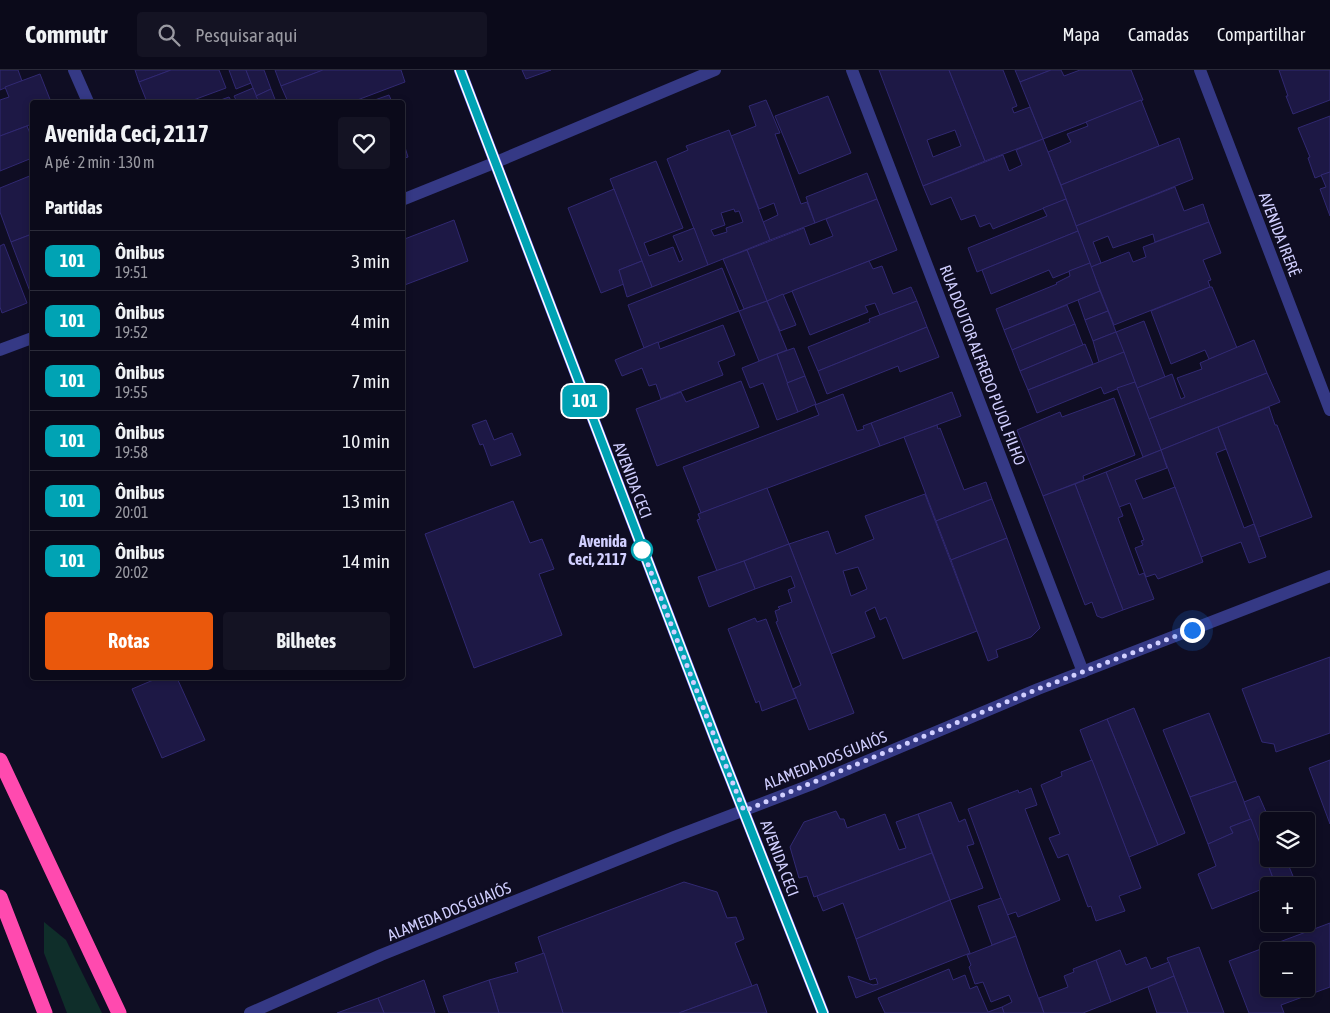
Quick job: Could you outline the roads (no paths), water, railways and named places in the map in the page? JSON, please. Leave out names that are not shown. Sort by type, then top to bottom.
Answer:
[{"type":"highway","points":[[0,760],[119,1013]]},
{"type":"highway","points":[[0,897],[45,1013]]},
{"type":"street","points":[[74,70],[87,100]]},
{"type":"street","name":"AVENIDA CECI","points":[[460,70],[714,737],[823,1013]]},
{"type":"street","points":[[405,199],[715,70]]},
{"type":"street","name":"RUA DOUTOR ALFREDO PUJOL FILHO","points":[[852,70],[1084,672]]},
{"type":"street","name":"AVENIDA IRERÊ","points":[[1200,70],[1330,410]]},
{"type":"street","points":[[0,350],[30,339]]},
{"type":"street","name":"ALAMEDA DOS GUAIÓS","points":[[250,1013],[381,955],[744,811],[1084,672],[1330,576]]},
{"type":"place","name":"Avenida Ceci, 2117","points":[[642,550]]}]
